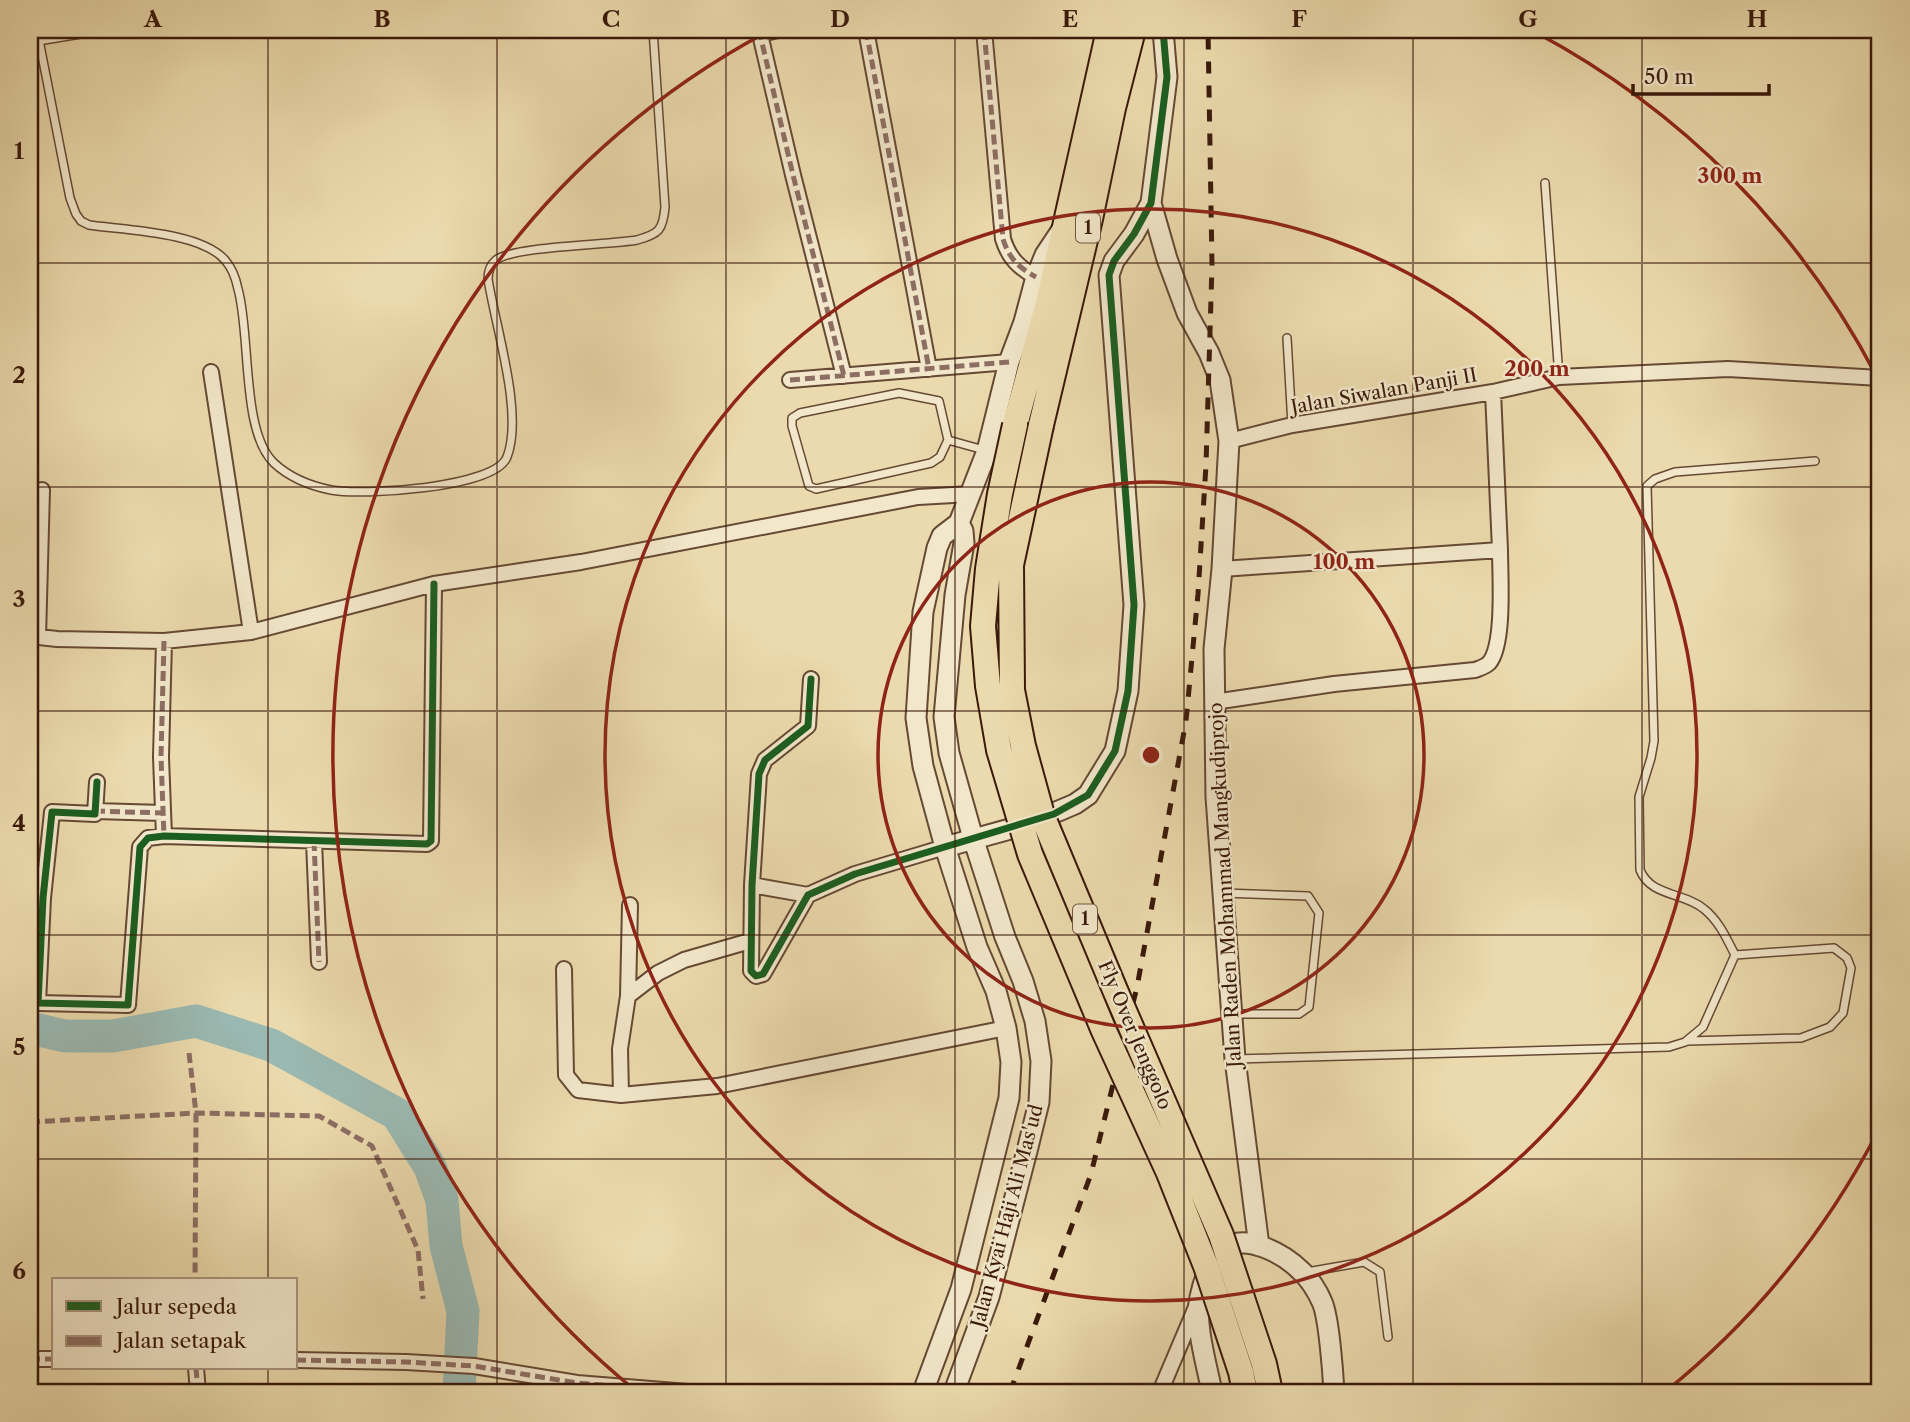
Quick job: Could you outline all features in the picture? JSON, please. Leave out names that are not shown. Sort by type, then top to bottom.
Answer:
[{"type":"highway","name":"1","points":[[1065,224],[1109,30]]},
{"type":"highway","name":"Fly Over Jenggolo","points":[[1133,30],[1113,108],[1011,565],[1012,691],[1023,746],[1042,815],[1222,1235],[1264,1364],[1270,1392]]},
{"type":"highway","name":"Fly Over Jenggolo","points":[[1065,224],[1000,494],[988,569],[984,626],[988,687],[999,750],[1030,854],[1206,1266],[1241,1371],[1245,1392]]},
{"type":"street","points":[[778,30],[760,32],[844,376]]},
{"type":"street","points":[[866,30],[929,369]]},
{"type":"street","points":[[984,30],[1003,239],[1006,250],[1017,265],[1036,277]]},
{"type":"street","name":"Jalan Raden Mohammad Mangkudiprojo","points":[[945,847],[1028,824],[1075,804],[1088,794],[1115,751],[1128,691],[1134,605],[1109,275],[1114,261],[1134,234],[1151,202],[1167,77],[1163,30]]},
{"type":"street","name":"Jalan Raden Mohammad Mangkudiprojo","points":[[1151,202],[1167,259],[1187,313],[1220,380],[1229,441],[1222,569],[1214,649],[1216,797],[1234,1059],[1259,1245]]},
{"type":"street","points":[[752,885],[808,895],[855,874],[945,847],[922,766],[917,707],[923,612],[937,548],[942,536],[958,523],[987,451],[1009,362],[1024,322],[1036,277],[1050,247],[1065,224]]},
{"type":"street","points":[[790,380],[1009,362]]},
{"type":"street","name":"Jalan Siwalan Panji II","points":[[1229,441],[1292,425],[1493,392],[1559,377],[1728,369],[1880,378]]},
{"type":"street","points":[[211,372],[251,632]]},
{"type":"street","points":[[1213,702],[1334,684],[1475,670],[1487,666],[1493,657],[1497,637],[1502,588],[1493,392]]},
{"type":"street","points":[[42,490],[34,637],[164,641],[251,632],[434,584],[580,562],[918,497],[971,494]]},
{"type":"street","points":[[958,523],[963,531],[964,543],[955,595],[944,717],[949,753],[973,838]]},
{"type":"street","points":[[1222,569],[1500,550]]},
{"type":"street","points":[[97,782],[95,814],[52,812],[34,1002],[128,1005],[140,847],[148,838],[164,836],[427,844],[431,841],[434,584]]},
{"type":"street","points":[[164,641],[161,704],[164,836]]},
{"type":"street","points":[[808,895],[763,974],[756,976],[751,971],[750,941],[761,767],[765,760],[808,726],[811,679]]},
{"type":"street","points":[[95,811],[163,813]]},
{"type":"street","name":"Jalan Kyai Haji Ali Mas'ud","points":[[954,1392],[989,1297],[1039,1102],[1041,1061],[1035,1021],[1023,981],[1005,937],[973,838]]},
{"type":"street","points":[[314,841],[319,962]]},
{"type":"street","name":"Jalan Kyai Haji Ali Mas'ud","points":[[923,1392],[961,1289],[1009,1098],[1011,1062],[1006,1028],[945,847]]},
{"type":"street","points":[[621,1095],[620,1049],[628,996],[630,905]]},
{"type":"street","points":[[628,996],[658,973],[684,960],[750,941]]},
{"type":"street","points":[[564,969],[566,1075],[578,1090],[621,1095],[717,1086],[1006,1028]]},
{"type":"street","points":[[1160,1392],[1206,1279],[1223,1250],[1232,1245],[1259,1245],[1286,1258],[1304,1272],[1323,1303],[1334,1392]]},
{"type":"street","points":[[1199,1300],[1199,1323],[1213,1392]]},
{"type":"street","points":[[30,1359],[52,1359]]},
{"type":"street","points":[[298,1360],[474,1366],[577,1383],[688,1392]]},
{"type":"street","points":[[196,1370],[198,1392]]},
{"type":"lane","points":[[37,30],[67,186],[79,218],[89,225],[177,238],[198,244],[225,259],[233,273],[242,304],[253,414],[262,447],[273,462],[302,481],[334,491],[353,492],[392,491],[473,479],[495,471],[505,461],[510,442],[511,408],[488,276],[489,269],[497,259],[527,250],[637,240],[654,235],[660,230],[665,207],[653,30]]},
{"type":"lane","points":[[38,41],[105,30]]},
{"type":"lane","points":[[1545,183],[1559,377]]},
{"type":"lane","points":[[1287,338],[1292,425]]},
{"type":"lane","points":[[899,393],[939,401],[948,440],[940,457],[930,463],[816,489],[809,486],[792,418],[800,412],[899,393]]},
{"type":"lane","points":[[948,440],[987,451]]},
{"type":"lane","points":[[1687,1041],[1703,1027],[1735,955],[1724,932],[1704,909],[1682,897],[1653,887],[1644,881],[1640,870],[1639,797],[1654,741],[1647,486],[1655,478],[1675,472],[1815,461]]},
{"type":"lane","points":[[1223,893],[1308,896],[1320,913],[1309,1007],[1299,1014],[1231,1014]]},
{"type":"lane","points":[[1234,1059],[1669,1047],[1687,1041],[1801,1038],[1830,1027],[1843,1013],[1851,968],[1847,958],[1834,948],[1735,955]]},
{"type":"lane","points":[[1304,1272],[1364,1262],[1380,1272],[1388,1337]]},
{"type":"green space","points":[[1789,1387],[1790,1392],[1585,1392]]},
{"type":"waterway","points":[[30,1028],[65,1036],[113,1036],[196,1021],[271,1045],[397,1114],[430,1167],[442,1200],[446,1246],[463,1311],[459,1392]]},
{"type":"railway","points":[[1010,1392],[1091,1174],[1137,987],[1186,721],[1206,465],[1212,265],[1208,30]]},
{"type":"marked path","points":[[759,30],[844,376]]},
{"type":"marked path","points":[[761,34],[778,30]]},
{"type":"marked path","points":[[866,30],[929,369]]},
{"type":"marked path","points":[[984,30],[1003,239],[1015,261],[1036,277]]},
{"type":"marked path","points":[[790,380],[1009,362]]},
{"type":"marked path","points":[[164,641],[161,757],[164,836]]},
{"type":"marked path","points":[[95,811],[163,813]]},
{"type":"marked path","points":[[314,841],[319,962]]},
{"type":"marked path","points":[[189,1053],[196,1113],[195,1278]]},
{"type":"marked path","points":[[30,1122],[196,1113],[319,1116],[372,1146],[418,1250],[423,1299]]},
{"type":"marked path","points":[[30,1359],[52,1359]]},
{"type":"marked path","points":[[298,1360],[474,1366],[577,1383],[688,1392]]},
{"type":"marked path","points":[[196,1370],[198,1392]]},
{"type":"cycle path","points":[[811,679],[808,726],[765,760],[759,774],[752,885],[751,971],[756,976],[763,974],[808,895],[855,874],[1054,814],[1088,795],[1115,751],[1128,691],[1134,605],[1109,275],[1114,261],[1134,234],[1151,203],[1167,77],[1163,30]]},
{"type":"cycle path","points":[[97,782],[95,814],[52,812],[43,898],[38,1003],[128,1005],[140,847],[148,838],[164,836],[427,844],[431,841],[434,584]]}]
